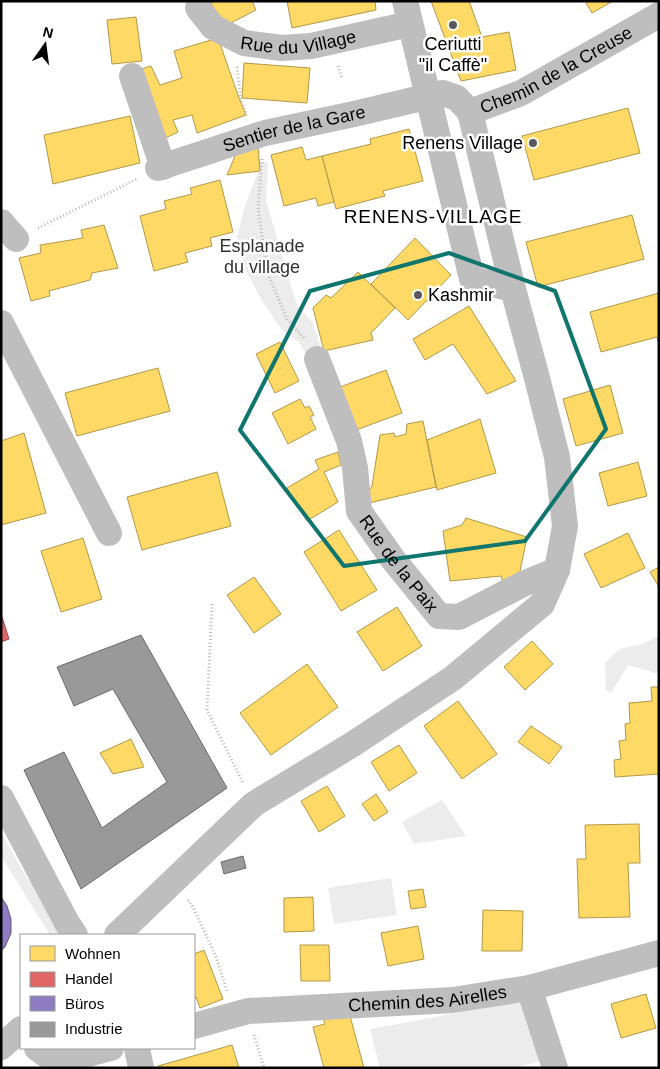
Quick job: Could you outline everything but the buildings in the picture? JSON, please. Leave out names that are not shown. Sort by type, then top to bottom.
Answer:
[{"type":"street","name":"Rue du Village","points":[[198,8],[213,27],[244,43],[282,48],[311,46],[408,13],[472,279],[513,289]]},
{"type":"street","name":"Chemin de la Creuse","points":[[428,96],[443,93],[457,98],[470,112],[521,93],[659,15]]},
{"type":"street","points":[[132,76],[161,168]]},
{"type":"street","name":"Sentier de la Gare","points":[[161,168],[259,135],[428,96]]},
{"type":"street","points":[[118,934],[254,804],[353,744],[453,678],[542,604],[558,570],[565,526],[557,456],[513,289],[470,112]]},
{"type":"street","points":[[1,323],[109,533]]},
{"type":"street","name":"Rue de la Paix","points":[[312,350],[349,441],[355,468],[359,511],[392,558],[439,616],[459,618],[525,583],[558,570]]},
{"type":"street","points":[[1,798],[74,934]]},
{"type":"street","name":"Chemin des Airelles","points":[[195,1026],[241,1013],[452,1000],[529,988],[659,953]]},
{"type":"street","points":[[529,988],[555,1068]]},
{"type":"street","points":[[36,1049],[56,1062],[106,1049]]},
{"type":"street","points":[[137,1049],[141,1068]]},
{"type":"path","points":[[244,43],[237,66],[242,99],[259,135],[258,209],[268,274],[287,319],[312,350]]},
{"type":"path","points":[[339,69],[342,78]]},
{"type":"path","points":[[8,231],[161,168]]},
{"type":"path","points":[[212,604],[207,710],[254,804]]},
{"type":"path","points":[[193,907],[241,1013]]},
{"type":"path","points":[[255,1040],[264,1068]]},
{"type":"highlighted area","points":[[449,253],[555,291],[606,429],[525,541],[344,566],[240,430],[310,291]]},
{"type":"green space","name":"Esplanade du village","points":[[263,161],[268,163],[266,201],[297,305],[313,323],[323,354],[310,361],[299,342],[282,330],[262,301],[244,267],[237,237],[245,206],[260,171],[260,163]]},
{"type":"green space","points":[[659,636],[659,674],[628,665],[611,693],[606,690],[605,663],[619,649],[642,644]]},
{"type":"green space","points":[[442,800],[466,836],[414,844],[402,822]]},
{"type":"green space","points":[[1,832],[26,877],[39,888],[59,934],[49,934],[1,856]]},
{"type":"green space","points":[[391,878],[397,915],[334,924],[328,888]]},
{"type":"green space","points":[[528,1000],[546,1060],[512,1068],[380,1068],[370,1029]]},
{"type":"place","name":"Ceriutti \"il Caffè\"","points":[[453,25]]},
{"type":"place","name":"Renens Village","points":[[533,143]]},
{"type":"place","name":"Kashmir","points":[[418,295]]},
{"type":"district","name":"RENENS-VILLAGE","points":[[433,216]]}]
